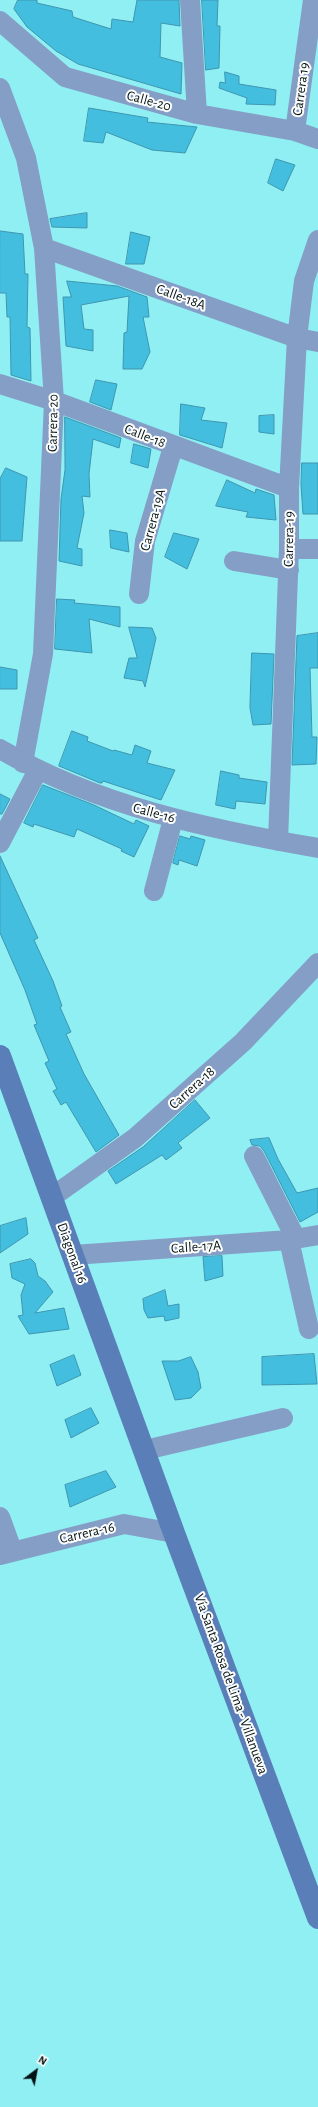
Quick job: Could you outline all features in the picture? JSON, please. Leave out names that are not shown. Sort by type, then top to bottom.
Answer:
[{"type":"street","points":[[190,0],[197,114]]},
{"type":"street","name":"Carrera 19","points":[[295,131],[313,0]]},
{"type":"street","name":"Calle-20","points":[[0,21],[65,77],[197,114],[295,131],[318,139]]},
{"type":"street","name":"Carrera-20","points":[[0,88],[26,158],[44,248],[54,401],[43,654],[31,767],[0,843]]},
{"type":"street","name":"Carrera-19","points":[[278,841],[289,549],[289,488],[297,338],[304,281],[318,240]]},
{"type":"street","name":"Calle-18A","points":[[44,248],[297,338],[318,342]]},
{"type":"street","name":"Calle-18","points":[[0,384],[54,401],[173,447],[289,488]]},
{"type":"street","name":"Carrera-19A","points":[[139,594],[145,541],[173,447]]},
{"type":"street","points":[[289,549],[318,549]]},
{"type":"street","points":[[234,562],[288,570]]},
{"type":"street","name":"Calle-16","points":[[0,749],[31,767],[124,805],[173,819],[318,848]]},
{"type":"street","points":[[154,891],[173,819]]},
{"type":"street","name":"Carrera-18","points":[[52,1197],[135,1138],[243,1042],[318,963]]},
{"type":"street","name":"Diagonal 16","points":[[0,1056],[145,1450]]},
{"type":"street","points":[[254,1156],[292,1240],[309,1329]]},
{"type":"street","name":"Calle-17A","points":[[73,1255],[292,1240],[318,1234]]},
{"type":"street","points":[[145,1450],[283,1418]]},
{"type":"street","name":"Vía Santa Rosa de Lima - Villanueva","points":[[145,1450],[174,1533],[318,1918]]},
{"type":"street","points":[[0,1517],[6,1553]]},
{"type":"street","name":"Carrera-16","points":[[6,1553],[124,1524],[174,1533]]},
{"type":"building","points":[[18,0],[37,0],[37,3],[72,11],[73,17],[111,29],[112,19],[133,22],[137,0],[179,0],[180,26],[161,23],[160,57],[182,63],[181,94],[78,64],[56,51],[27,27],[14,9]]},
{"type":"building","points":[[202,0],[218,0],[217,26],[220,26],[219,68],[206,70]]},
{"type":"building","points":[[225,72],[239,76],[239,84],[276,90],[275,105],[246,104],[247,98],[219,88],[220,82],[225,83]]},
{"type":"building","points":[[89,108],[148,118],[147,122],[197,127],[185,153],[152,150],[106,132],[103,143],[84,141]]},
{"type":"building","points":[[276,159],[295,165],[283,191],[268,183]]},
{"type":"building","points":[[87,213],[87,228],[52,227],[50,219]]},
{"type":"building","points":[[0,231],[23,234],[25,274],[28,274],[27,327],[30,328],[31,381],[11,375],[10,317],[7,317],[6,293],[0,293]]},
{"type":"building","points":[[131,232],[150,237],[144,264],[126,264]]},
{"type":"building","points":[[67,281],[117,286],[147,297],[149,317],[143,317],[150,352],[142,369],[123,369],[124,333],[127,332],[129,296],[81,305],[84,329],[93,330],[93,351],[66,346],[63,297],[71,297]]},
{"type":"building","points":[[96,380],[117,384],[111,410],[90,402]]},
{"type":"building","points":[[181,404],[205,408],[201,420],[227,423],[222,448],[180,435]]},
{"type":"building","points":[[274,415],[274,434],[259,432],[259,416]]},
{"type":"building","points":[[65,417],[121,438],[119,448],[93,439],[89,474],[90,497],[82,496],[84,513],[77,548],[82,549],[82,566],[59,561],[61,499],[65,470]]},
{"type":"building","points":[[134,444],[151,449],[148,468],[131,463]]},
{"type":"building","points":[[302,463],[318,463],[318,514],[303,514],[301,485]]},
{"type":"building","points":[[6,468],[27,477],[22,541],[0,541],[0,479]]},
{"type":"building","points":[[227,480],[255,493],[256,489],[274,495],[276,520],[246,517],[248,512],[216,506]]},
{"type":"building","points":[[110,530],[127,533],[129,552],[111,548]]},
{"type":"building","points":[[174,533],[199,539],[187,569],[165,557]]},
{"type":"building","points":[[57,599],[75,600],[74,603],[120,607],[120,627],[89,619],[92,653],[55,649]]},
{"type":"building","points":[[129,627],[152,628],[156,638],[145,687],[143,681],[124,678],[129,658],[137,658]]},
{"type":"building","points":[[318,633],[318,668],[310,668],[312,737],[317,737],[316,764],[292,765],[297,636]]},
{"type":"building","points":[[252,653],[274,654],[271,724],[253,725],[250,708]]},
{"type":"building","points":[[0,667],[17,670],[17,689],[0,689]]},
{"type":"building","points":[[72,731],[88,737],[87,741],[113,751],[132,755],[135,745],[151,751],[147,763],[175,770],[161,800],[103,781],[100,783],[59,766]]},
{"type":"building","points":[[221,771],[239,775],[239,778],[267,782],[265,804],[236,801],[235,809],[216,805]]},
{"type":"building","points":[[43,785],[94,805],[134,824],[136,820],[149,826],[134,857],[121,851],[122,849],[77,829],[74,837],[34,824],[33,827],[24,823]]},
{"type":"building","points":[[0,794],[10,799],[2,814],[0,814]]},
{"type":"building","points":[[180,836],[190,839],[191,836],[205,840],[197,866],[179,860],[178,865],[173,863]]},
{"type":"building","points":[[0,856],[38,938],[34,940],[53,981],[62,1006],[60,1007],[71,1032],[66,1034],[84,1074],[119,1135],[96,1152],[66,1102],[61,1105],[53,1091],[57,1089],[45,1063],[49,1061],[34,1025],[37,1024],[25,990],[0,933]]},
{"type":"building","points":[[195,1100],[210,1118],[178,1143],[182,1148],[166,1160],[162,1155],[116,1184],[108,1171],[143,1147]]},
{"type":"building","points":[[269,1138],[278,1159],[297,1193],[318,1188],[318,1212],[300,1222],[264,1151],[260,1146],[252,1145],[250,1140]]},
{"type":"building","points":[[26,1218],[28,1234],[0,1253],[0,1226]]},
{"type":"building","points":[[222,1256],[223,1276],[205,1281],[203,1257]]},
{"type":"building","points":[[31,1259],[35,1263],[38,1276],[45,1281],[53,1292],[35,1313],[64,1308],[69,1329],[29,1334],[18,1316],[23,1315],[21,1295],[25,1284],[12,1278],[10,1264]]},
{"type":"building","points":[[165,1290],[168,1306],[179,1304],[179,1318],[165,1321],[164,1316],[148,1318],[144,1310],[143,1299]]},
{"type":"building","points":[[314,1354],[317,1384],[262,1385],[262,1357]]},
{"type":"building","points":[[74,1355],[81,1375],[57,1386],[50,1365]]},
{"type":"building","points":[[191,1357],[198,1372],[201,1388],[191,1398],[175,1400],[162,1361],[178,1361]]},
{"type":"building","points":[[91,1408],[99,1423],[71,1438],[65,1420]]},
{"type":"building","points":[[106,1471],[116,1487],[70,1507],[65,1485]]}]
